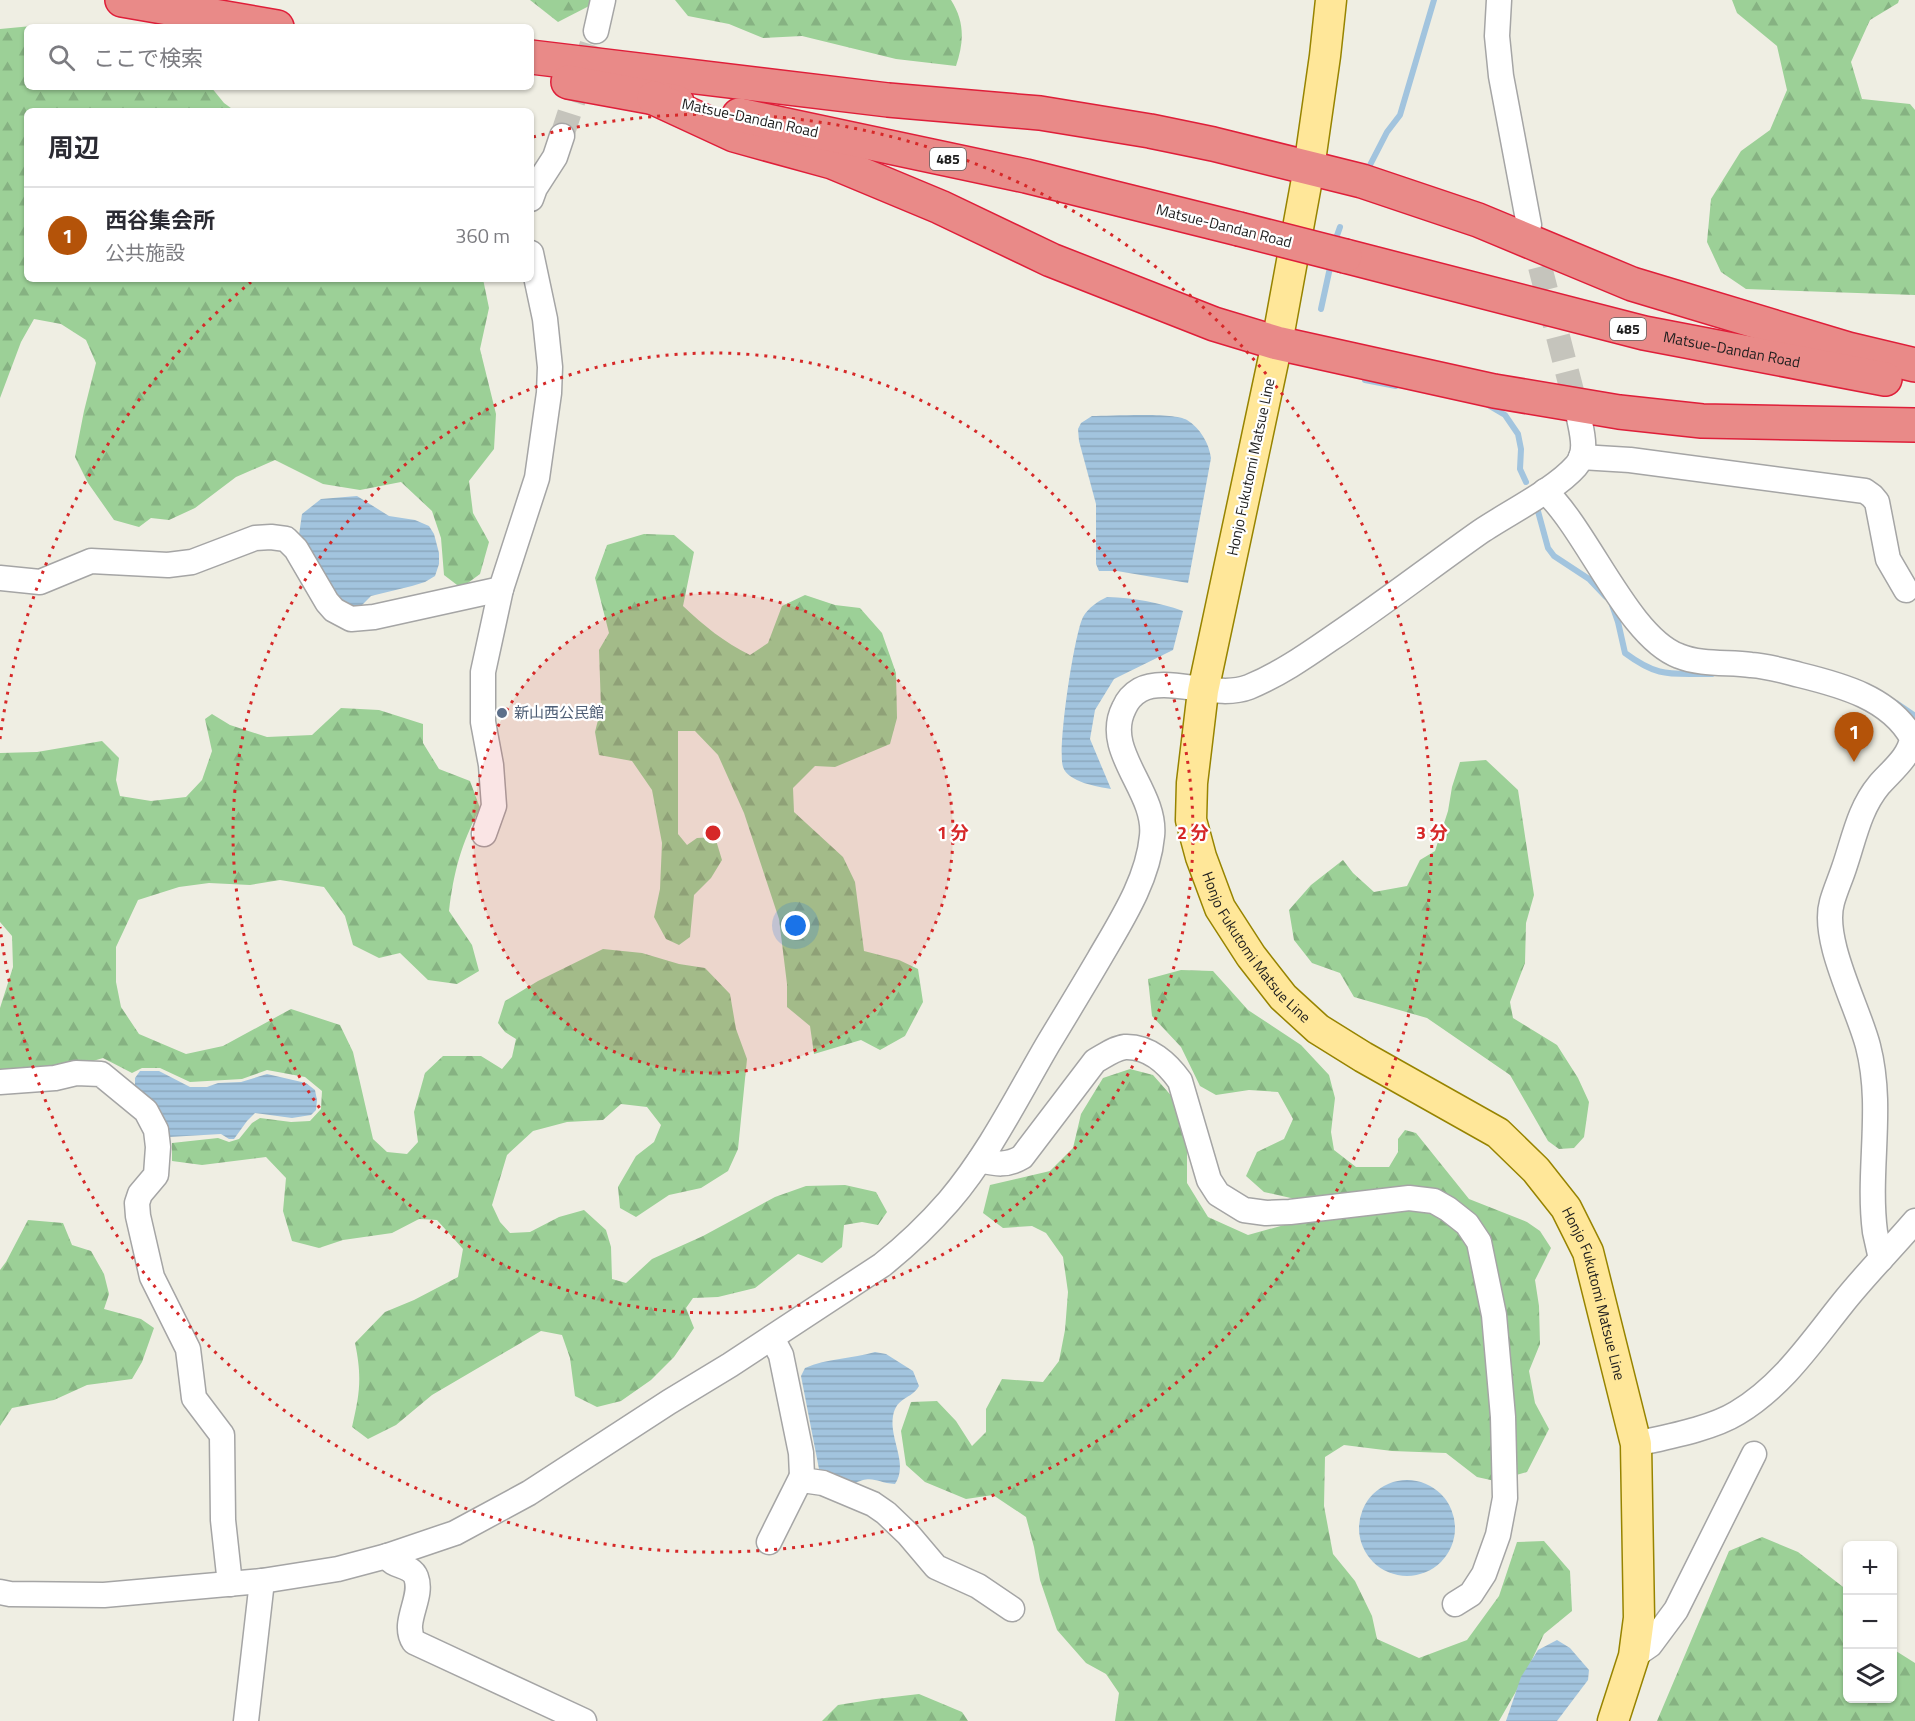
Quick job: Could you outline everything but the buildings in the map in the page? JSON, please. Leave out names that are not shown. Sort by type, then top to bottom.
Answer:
[{"type":"highway","points":[[122,0],[260,24]]},
{"type":"highway","points":[[244,21],[268,24]]},
{"type":"highway","points":[[534,57],[888,100],[1040,113],[1150,130],[1362,181],[1478,220],[1632,285],[1848,349],[1915,365]]},
{"type":"highway","name":"Matsue-Dandan Road","points":[[534,76],[654,98],[1026,176],[1644,333],[1915,385]]},
{"type":"highway","points":[[654,98],[734,135],[832,162],[940,207],[1050,260],[1214,324],[1277,343],[1494,391],[1619,412],[1702,421],[1915,425]]},
{"type":"main road","name":"Honjo Fukutomi Matsue Line","points":[[1331,0],[1326,56],[1309,168],[1277,343],[1203,691],[1192,783],[1191,820],[1201,857],[1220,908],[1251,956],[1283,997],[1318,1029],[1498,1133],[1536,1170],[1566,1208],[1588,1252],[1636,1444],[1639,1618],[1634,1656],[1613,1721]]},
{"type":"street","points":[[596,31],[603,0]]},
{"type":"street","points":[[1499,0],[1497,36],[1501,76],[1529,225]]},
{"type":"street","points":[[534,191],[555,157],[562,136]]},
{"type":"street","points":[[484,834],[494,806],[491,765],[483,722],[483,672],[501,589],[537,478],[549,393],[550,367],[545,319],[534,267]]},
{"type":"street","points":[[0,1592],[104,1595],[262,1581],[338,1569],[387,1556],[455,1533],[529,1493],[864,1278],[902,1249],[949,1201],[980,1160],[1125,915],[1150,856],[1153,827],[1141,787],[1124,754],[1117,734],[1119,716],[1127,701],[1140,690],[1160,684],[1203,691],[1245,689],[1280,673],[1375,609],[1501,518],[1545,492],[1576,466],[1584,443],[1579,418]]},
{"type":"street","points":[[1581,457],[1630,460],[1865,492],[1877,502],[1888,559],[1906,590]]},
{"type":"street","points":[[1545,492],[1564,512],[1640,624],[1654,641],[1666,650],[1688,659],[1765,667],[1846,687],[1868,696],[1887,710],[1914,737],[1910,750],[1868,798],[1831,903],[1828,923],[1838,962],[1868,1046],[1875,1079],[1875,1232],[1881,1259]]},
{"type":"street","points":[[0,578],[40,582],[91,561],[168,565],[192,562],[255,538],[272,537],[286,539],[296,549],[327,602],[334,610],[351,618],[374,617],[501,589]]},
{"type":"street","points":[[980,1160],[1000,1164],[1013,1162],[1022,1157],[1095,1061],[1112,1051],[1125,1047],[1141,1049],[1171,1067],[1180,1082],[1209,1180],[1218,1194],[1244,1210],[1266,1213],[1290,1212],[1409,1198],[1434,1201],[1467,1224],[1479,1242],[1494,1315],[1503,1417],[1505,1498],[1498,1535],[1484,1574],[1471,1594],[1455,1604]]},
{"type":"street","points":[[0,1082],[55,1078],[76,1073],[101,1074],[146,1111],[156,1130],[158,1147],[156,1175],[140,1194],[137,1203],[138,1216],[152,1277],[188,1349],[194,1398],[222,1435],[223,1520],[230,1584]]},
{"type":"street","points":[[1636,1444],[1690,1432],[1736,1414],[1769,1391],[1807,1350],[1843,1303],[1915,1221]]},
{"type":"street","points":[[769,1542],[802,1476],[801,1453],[781,1355],[772,1338]]},
{"type":"street","points":[[1634,1656],[1650,1645],[1676,1610],[1754,1454]]},
{"type":"street","points":[[802,1476],[809,1481],[823,1483],[873,1504],[908,1534],[936,1567],[978,1586],[1012,1609]]},
{"type":"street","points":[[387,1556],[390,1561],[410,1570],[416,1578],[416,1595],[410,1629],[414,1642],[584,1721]]},
{"type":"street","points":[[246,1721],[262,1581]]},
{"type":"green space","points":[[530,0],[592,0],[591,5],[558,22]]},
{"type":"green space","points":[[675,0],[951,0],[961,24],[961,49],[956,66],[896,59],[802,36],[763,38],[729,24],[688,16]]},
{"type":"green space","points":[[1732,0],[1899,0],[1898,3],[1870,20],[1851,62],[1862,99],[1910,104],[1915,110],[1915,295],[1746,289],[1721,272],[1707,242],[1711,199],[1741,151],[1770,130],[1787,90],[1777,46],[1737,13]]},
{"type":"green space","points":[[24,27],[24,90],[213,90],[231,108],[24,108],[24,282],[484,282],[489,308],[480,349],[496,414],[494,449],[469,481],[473,513],[489,542],[480,574],[461,588],[444,575],[441,538],[432,511],[401,482],[360,490],[323,484],[275,460],[236,477],[195,508],[169,520],[151,518],[139,527],[114,520],[88,483],[75,457],[96,363],[86,340],[61,324],[34,319],[21,342],[0,398],[0,29]]},
{"type":"green space","points":[[644,534],[674,535],[694,552],[683,606],[715,633],[750,655],[768,643],[782,606],[805,595],[835,605],[860,608],[882,633],[896,673],[897,718],[890,744],[835,767],[815,766],[793,788],[794,812],[843,857],[855,882],[864,951],[899,960],[918,969],[923,1002],[905,1036],[880,1050],[861,1040],[814,1054],[810,1026],[787,1007],[787,984],[779,919],[744,813],[718,755],[695,731],[678,731],[678,834],[687,845],[697,838],[715,837],[722,860],[711,878],[694,895],[690,937],[679,945],[666,939],[654,917],[660,889],[662,843],[652,790],[632,761],[599,755],[595,732],[601,708],[599,650],[609,633],[595,578],[607,545]]},
{"type":"green space","points":[[341,708],[379,710],[423,724],[423,743],[439,769],[470,781],[480,808],[459,858],[449,911],[472,945],[479,971],[457,984],[428,980],[400,953],[379,958],[353,945],[345,916],[324,887],[280,880],[250,885],[209,883],[179,887],[138,900],[116,947],[116,982],[121,1007],[139,1034],[186,1054],[223,1046],[291,1009],[340,1025],[353,1052],[373,1139],[387,1152],[407,1154],[418,1142],[414,1112],[425,1073],[443,1056],[481,1056],[502,1069],[512,1057],[516,1039],[505,1032],[498,1023],[505,1001],[538,981],[603,949],[642,953],[679,964],[705,968],[730,994],[736,1029],[747,1059],[738,1149],[728,1171],[701,1188],[669,1195],[636,1217],[620,1208],[618,1187],[636,1156],[654,1142],[661,1125],[647,1107],[621,1104],[603,1120],[567,1122],[533,1131],[507,1155],[492,1205],[500,1222],[510,1233],[530,1232],[559,1217],[584,1210],[606,1230],[611,1247],[612,1279],[626,1283],[652,1259],[703,1236],[775,1197],[806,1186],[845,1185],[876,1192],[887,1212],[878,1225],[862,1222],[844,1225],[842,1247],[822,1263],[798,1254],[755,1288],[718,1297],[693,1298],[686,1308],[694,1328],[674,1357],[651,1380],[621,1401],[597,1407],[575,1396],[570,1358],[562,1335],[541,1331],[432,1395],[396,1425],[368,1439],[352,1427],[359,1385],[359,1366],[355,1343],[385,1312],[458,1277],[463,1249],[437,1220],[419,1219],[392,1233],[343,1240],[319,1248],[292,1241],[283,1211],[286,1178],[266,1157],[202,1165],[172,1161],[172,1143],[218,1138],[229,1142],[239,1139],[252,1123],[260,1118],[291,1122],[310,1121],[321,1109],[322,1091],[305,1077],[267,1070],[242,1079],[190,1082],[160,1068],[142,1068],[132,1073],[103,1058],[63,1070],[0,1076],[0,1008],[13,967],[12,936],[0,922],[0,753],[37,752],[102,741],[119,758],[116,780],[120,796],[151,801],[186,797],[202,780],[212,751],[205,719],[212,714],[230,725],[267,737],[312,735]]},
{"type":"green space","points":[[1486,760],[1518,790],[1534,895],[1526,923],[1525,963],[1510,1002],[1513,1018],[1557,1045],[1578,1078],[1589,1102],[1584,1137],[1574,1148],[1559,1149],[1548,1141],[1510,1075],[1427,1018],[1354,997],[1340,973],[1312,963],[1294,940],[1289,910],[1311,885],[1343,860],[1353,873],[1374,892],[1407,886],[1420,860],[1435,851],[1460,762]]},
{"type":"green space","points":[[1181,970],[1213,971],[1248,1010],[1301,1045],[1329,1075],[1335,1098],[1331,1132],[1334,1150],[1356,1167],[1389,1167],[1398,1152],[1398,1139],[1405,1130],[1416,1133],[1469,1199],[1527,1222],[1540,1231],[1551,1248],[1535,1280],[1539,1306],[1540,1344],[1529,1371],[1535,1403],[1549,1429],[1527,1472],[1495,1481],[1477,1477],[1446,1453],[1392,1451],[1344,1445],[1325,1457],[1324,1506],[1333,1554],[1355,1581],[1372,1616],[1377,1639],[1419,1658],[1467,1640],[1499,1596],[1517,1542],[1544,1541],[1570,1571],[1572,1611],[1544,1634],[1522,1681],[1499,1721],[1115,1721],[1119,1693],[1106,1674],[1086,1663],[1057,1630],[1040,1580],[1026,1517],[993,1495],[966,1499],[925,1482],[906,1465],[901,1431],[911,1402],[937,1401],[956,1421],[972,1446],[986,1432],[986,1409],[1002,1379],[1043,1382],[1059,1361],[1065,1330],[1068,1292],[1063,1257],[1046,1233],[1032,1226],[1003,1228],[983,1213],[990,1185],[1050,1171],[1073,1148],[1081,1114],[1103,1078],[1130,1069],[1153,1075],[1175,1100],[1187,1151],[1187,1183],[1208,1217],[1248,1235],[1302,1220],[1304,1201],[1264,1192],[1246,1176],[1257,1152],[1284,1139],[1293,1119],[1278,1092],[1249,1090],[1216,1095],[1200,1086],[1181,1047],[1152,1016],[1148,979]]},
{"type":"green space","points":[[28,1220],[63,1223],[72,1245],[91,1251],[104,1274],[109,1294],[104,1309],[141,1319],[154,1328],[142,1362],[132,1379],[87,1385],[54,1400],[12,1408],[0,1426],[0,1270]]},
{"type":"green space","points":[[1762,1537],[1798,1552],[1843,1587],[1843,1703],[1897,1703],[1897,1652],[1915,1663],[1915,1721],[1657,1721],[1729,1551]]},
{"type":"green space","points":[[919,1694],[962,1712],[968,1721],[822,1721],[838,1705]]},
{"type":"water","points":[[1092,416],[1169,416],[1187,420],[1203,436],[1211,458],[1188,583],[1117,571],[1099,571],[1096,564],[1096,504],[1079,441],[1078,429],[1081,423]]},
{"type":"water","points":[[357,496],[389,516],[415,520],[429,526],[434,534],[439,553],[439,564],[435,576],[425,582],[371,596],[362,605],[361,614],[342,608],[298,542],[302,514],[321,499]]},
{"type":"water","points":[[1107,597],[1146,601],[1183,611],[1173,650],[1114,679],[1095,710],[1090,739],[1111,789],[1084,783],[1071,776],[1063,767],[1062,756],[1067,692],[1079,628],[1088,611]]},
{"type":"water","points":[[140,1071],[159,1071],[190,1087],[241,1082],[267,1074],[306,1083],[315,1090],[316,1110],[311,1115],[292,1118],[255,1113],[234,1139],[221,1134],[169,1137],[163,1114],[159,1108],[149,1098],[135,1090],[135,1078]]},
{"type":"water","points":[[875,1352],[886,1354],[913,1371],[919,1386],[901,1401],[893,1416],[900,1468],[895,1484],[870,1479],[853,1484],[819,1469],[801,1376],[805,1368],[813,1365]]},
{"type":"water","points":[[1407,1480],[1425,1484],[1441,1494],[1451,1510],[1455,1528],[1451,1546],[1441,1562],[1425,1572],[1407,1576],[1389,1572],[1373,1562],[1363,1546],[1359,1528],[1363,1510],[1373,1494],[1389,1484]]},
{"type":"water","points":[[1557,1640],[1570,1648],[1589,1670],[1588,1680],[1557,1721],[1506,1721],[1521,1677],[1538,1650]]},
{"type":"waterway","points":[[1369,167],[1387,132],[1400,115],[1434,0]]},
{"type":"waterway","points":[[1334,244],[1340,227]]},
{"type":"waterway","points":[[1321,309],[1331,263]]},
{"type":"waterway","points":[[1365,380],[1396,386]]},
{"type":"waterway","points":[[1488,405],[1505,415],[1518,434],[1521,449],[1520,469],[1526,482]]},
{"type":"waterway","points":[[1536,504],[1548,548],[1554,556],[1589,579],[1606,597]]},
{"type":"waterway","points":[[1612,605],[1625,653],[1657,671],[1676,674],[1712,674]]},
{"type":"waterway","points":[[1896,703],[1915,716]]},
{"type":"tunnel","points":[[562,136],[596,31]]},
{"type":"tunnel","points":[[1531,232],[1579,418]]},
{"type":"place","name":"新山西公民館","points":[[502,713]]},
{"type":"place","name":"西谷集会所","points":[[1854,762]]}]
